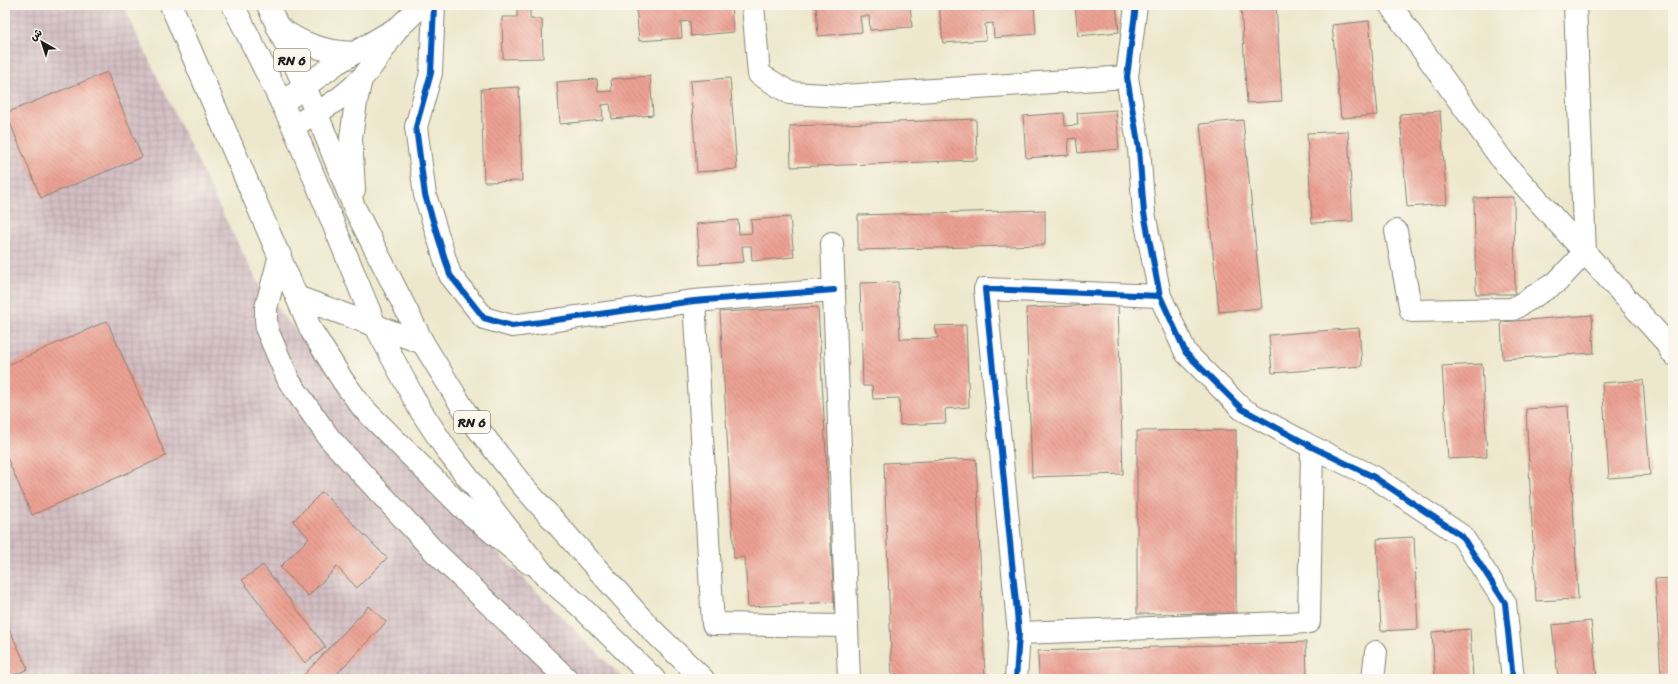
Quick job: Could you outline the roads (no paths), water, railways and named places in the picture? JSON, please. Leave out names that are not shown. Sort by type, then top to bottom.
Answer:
[{"type":"street","points":[[171,5],[208,93],[280,254],[311,330],[326,355],[363,408],[461,506],[545,576]]},
{"type":"street","name":"RN 6","points":[[233,5],[293,126],[328,214],[375,324],[419,408],[448,452],[545,576],[580,606],[654,679]]},
{"type":"street","name":"RN 6","points":[[268,5],[317,114],[356,210],[423,343],[468,416],[522,485],[651,629],[703,679]]},
{"type":"street","points":[[282,103],[354,53],[399,26],[422,5]]},
{"type":"street","points":[[434,5],[431,73],[416,127],[425,194],[450,275],[484,318],[512,326],[694,301],[834,290]]},
{"type":"street","points":[[753,5],[759,74],[790,93],[844,96],[1126,77]]},
{"type":"street","points":[[1136,5],[1126,77],[1139,148],[1144,213],[1160,296],[1186,353],[1242,409],[1312,447],[1374,477],[1462,536],[1505,603],[1513,679]]},
{"type":"street","points":[[1390,5],[1505,164],[1664,340],[1673,354]]},
{"type":"street","points":[[1396,231],[1411,311],[1513,309],[1557,282],[1585,252],[1574,5]]},
{"type":"street","points":[[277,26],[290,36],[310,46],[337,52],[354,53]]},
{"type":"street","points":[[293,126],[317,114],[340,98],[361,79],[399,26]]},
{"type":"street","points":[[356,210],[351,138],[361,79]]},
{"type":"street","points":[[832,244],[848,679]]},
{"type":"street","points":[[280,254],[266,308],[266,319],[267,330],[289,381],[330,440],[433,550],[567,679]]},
{"type":"street","points":[[1016,679],[1019,633],[984,289],[1160,296]]},
{"type":"street","points":[[297,297],[375,324],[423,343]]},
{"type":"street","points":[[694,301],[713,624],[846,626]]},
{"type":"street","points":[[1019,633],[1309,622],[1312,447]]},
{"type":"street","points":[[1373,679],[1376,652]]}]
